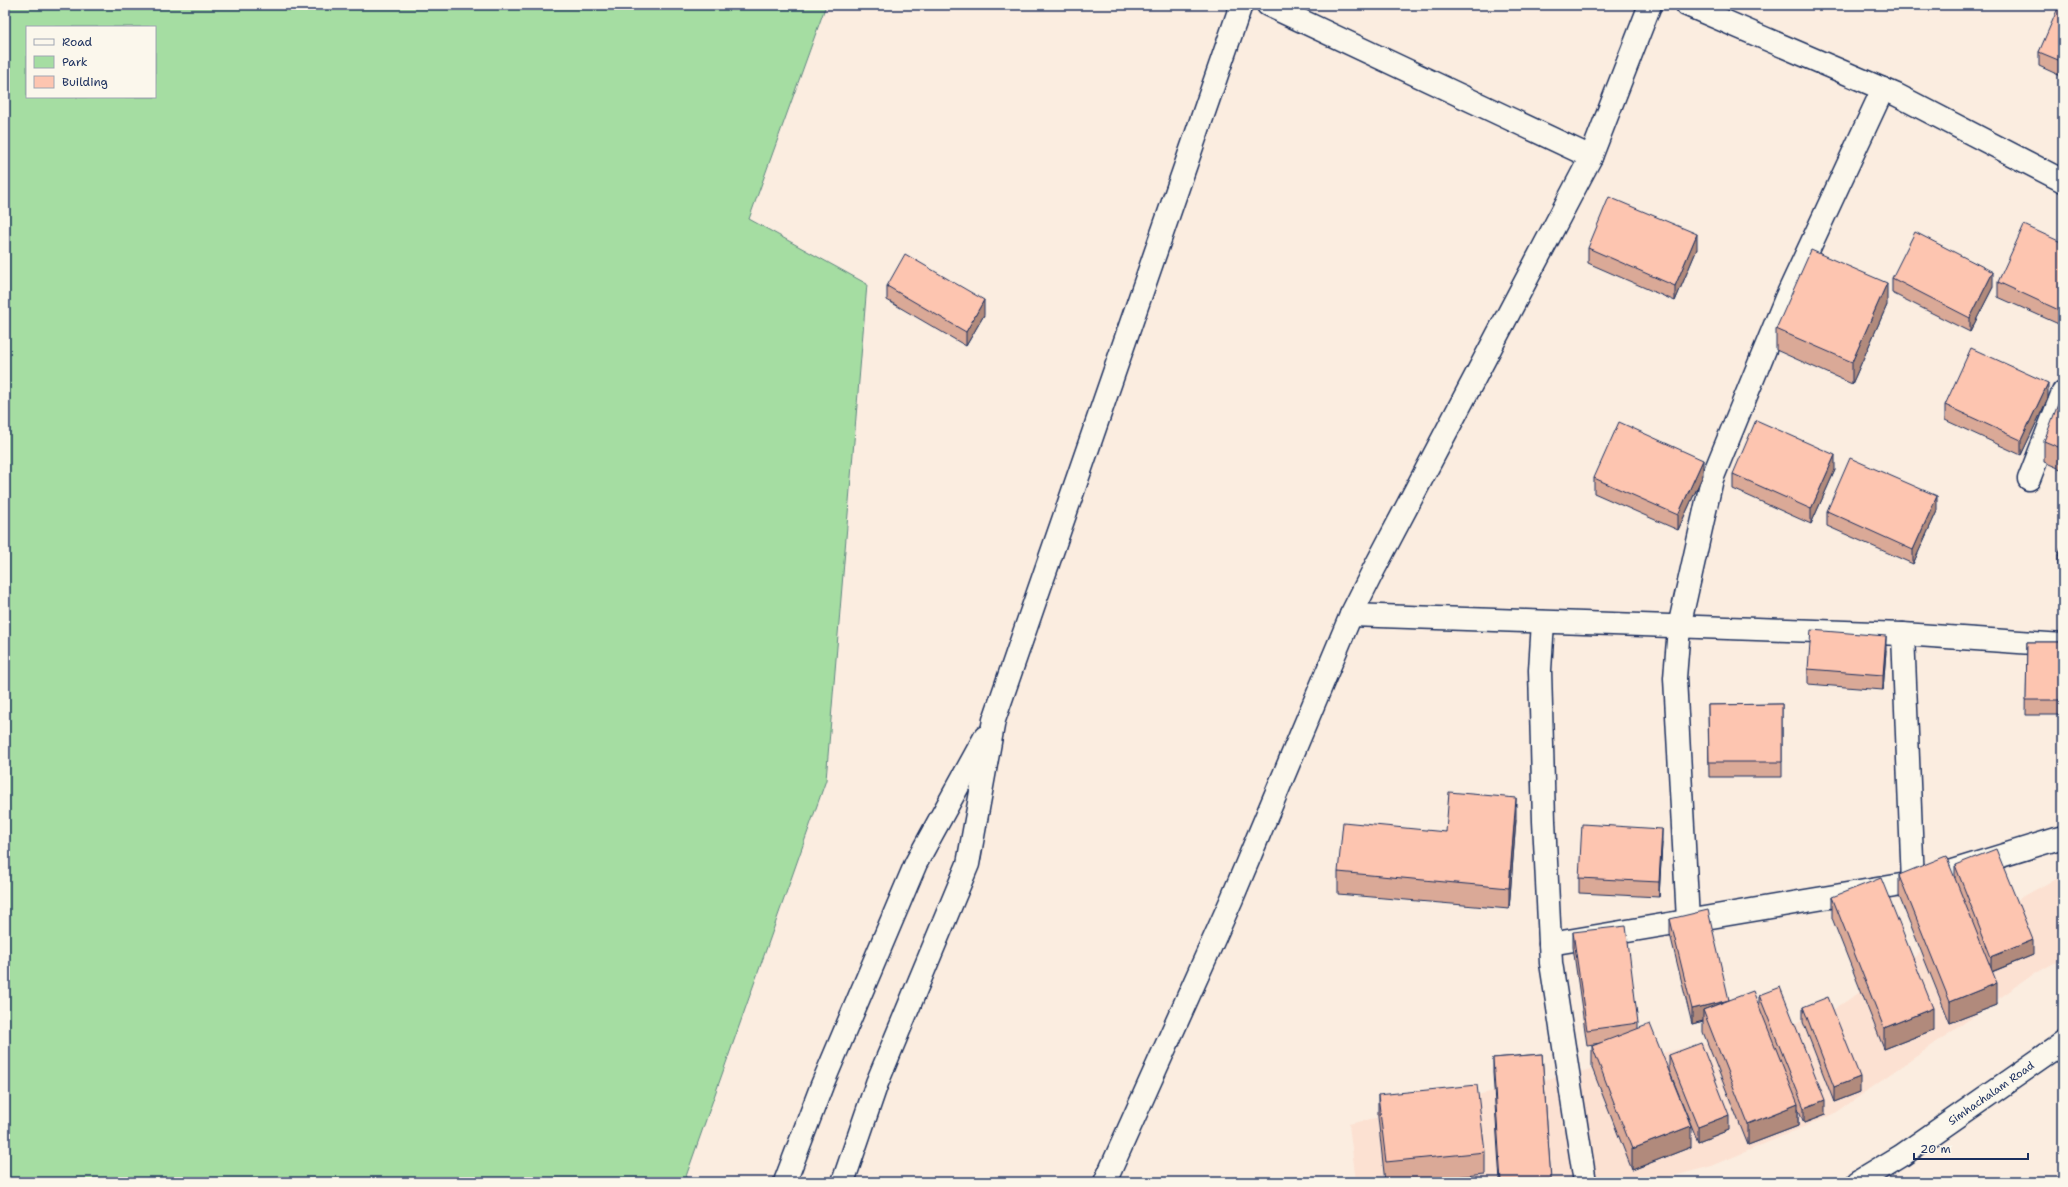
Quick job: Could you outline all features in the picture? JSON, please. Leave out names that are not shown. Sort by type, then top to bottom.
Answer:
[{"type":"street","points":[[843,1182],[877,1083],[968,864],[994,720],[1241,5]]},
{"type":"street","points":[[1268,5],[1591,157]]},
{"type":"street","points":[[1105,1182],[1231,902],[1352,615],[1376,564],[1591,157],[1650,5]]},
{"type":"street","points":[[1686,5],[1883,89],[2063,181]]},
{"type":"street","points":[[1688,920],[1675,678],[1679,627],[1712,479],[1786,298],[1883,89]]},
{"type":"street","points":[[2029,479],[2063,392]]},
{"type":"street","points":[[1352,615],[1903,634],[2063,645]]},
{"type":"street","points":[[1543,622],[1540,670],[1544,821],[1550,944],[1557,1005],[1585,1182]]},
{"type":"street","points":[[1903,634],[1913,883]]},
{"type":"street","points":[[785,1182],[822,1085],[916,863],[994,720]]},
{"type":"street","points":[[1550,944],[1913,883],[2063,837]]},
{"type":"street","name":"Simhachalam Road","points":[[1858,1182],[1901,1156],[2063,1043]]},
{"type":"shaded area","points":[[2063,875],[2063,958],[2031,976],[1834,1114],[1712,1166],[1650,1182],[1356,1182],[1349,1124],[1822,1017],[1929,947]]},
{"type":"green space","points":[[5,5],[826,5],[749,219],[867,284],[826,780],[684,1182],[5,1182]]},
{"type":"building","points":[[2058,8],[2063,10],[2063,62],[2039,52]]},
{"type":"building","points":[[1609,197],[1697,234],[1675,286],[1588,248]]},
{"type":"building","points":[[2024,225],[2063,243],[2063,312],[1998,282]]},
{"type":"building","points":[[1915,232],[1993,272],[1970,318],[1892,278]]},
{"type":"building","points":[[1811,250],[1887,283],[1852,362],[1776,329]]},
{"type":"building","points":[[905,254],[984,300],[966,332],[887,286]]},
{"type":"building","points":[[1971,348],[2048,383],[2021,440],[1945,405]]},
{"type":"building","points":[[2060,399],[2063,400],[2063,449],[2044,441]]},
{"type":"building","points":[[1756,420],[1835,455],[1811,509],[1733,474]]},
{"type":"building","points":[[1619,422],[1703,460],[1678,515],[1594,478]]},
{"type":"building","points":[[1850,458],[1937,496],[1913,550],[1827,511]]},
{"type":"building","points":[[2063,543],[2063,557],[2058,555]]},
{"type":"building","points":[[1811,630],[1886,636],[1883,675],[1808,669]]},
{"type":"building","points":[[2027,642],[2063,642],[2063,700],[2026,700]]},
{"type":"building","points":[[1782,704],[1782,762],[1709,762],[1708,705]]},
{"type":"building","points":[[1449,792],[1516,798],[1509,888],[1338,872],[1343,822],[1446,832]]},
{"type":"building","points":[[1582,824],[1662,829],[1659,882],[1579,878]]},
{"type":"building","points":[[1996,849],[2033,940],[1991,957],[1955,865]]},
{"type":"building","points":[[1946,856],[1997,983],[1950,1002],[1899,875]]},
{"type":"building","points":[[1881,878],[1933,1008],[1884,1028],[1832,897]]},
{"type":"building","points":[[1708,910],[1729,1000],[1692,1009],[1670,919]]},
{"type":"building","points":[[1626,926],[1638,1023],[1587,1030],[1573,932]]},
{"type":"building","points":[[1780,987],[1825,1100],[1804,1108],[1759,995]]},
{"type":"building","points":[[1753,991],[1798,1104],[1748,1124],[1703,1010]]},
{"type":"building","points":[[1828,997],[1860,1077],[1834,1087],[1803,1007]]},
{"type":"building","points":[[1650,1024],[1691,1126],[1632,1149],[1592,1046]]},
{"type":"building","points":[[1701,1043],[1729,1115],[1698,1127],[1669,1055]]},
{"type":"building","points":[[1542,1054],[1551,1180],[1501,1182],[1493,1058]]},
{"type":"building","points":[[1477,1085],[1485,1152],[1386,1162],[1378,1095]]}]
